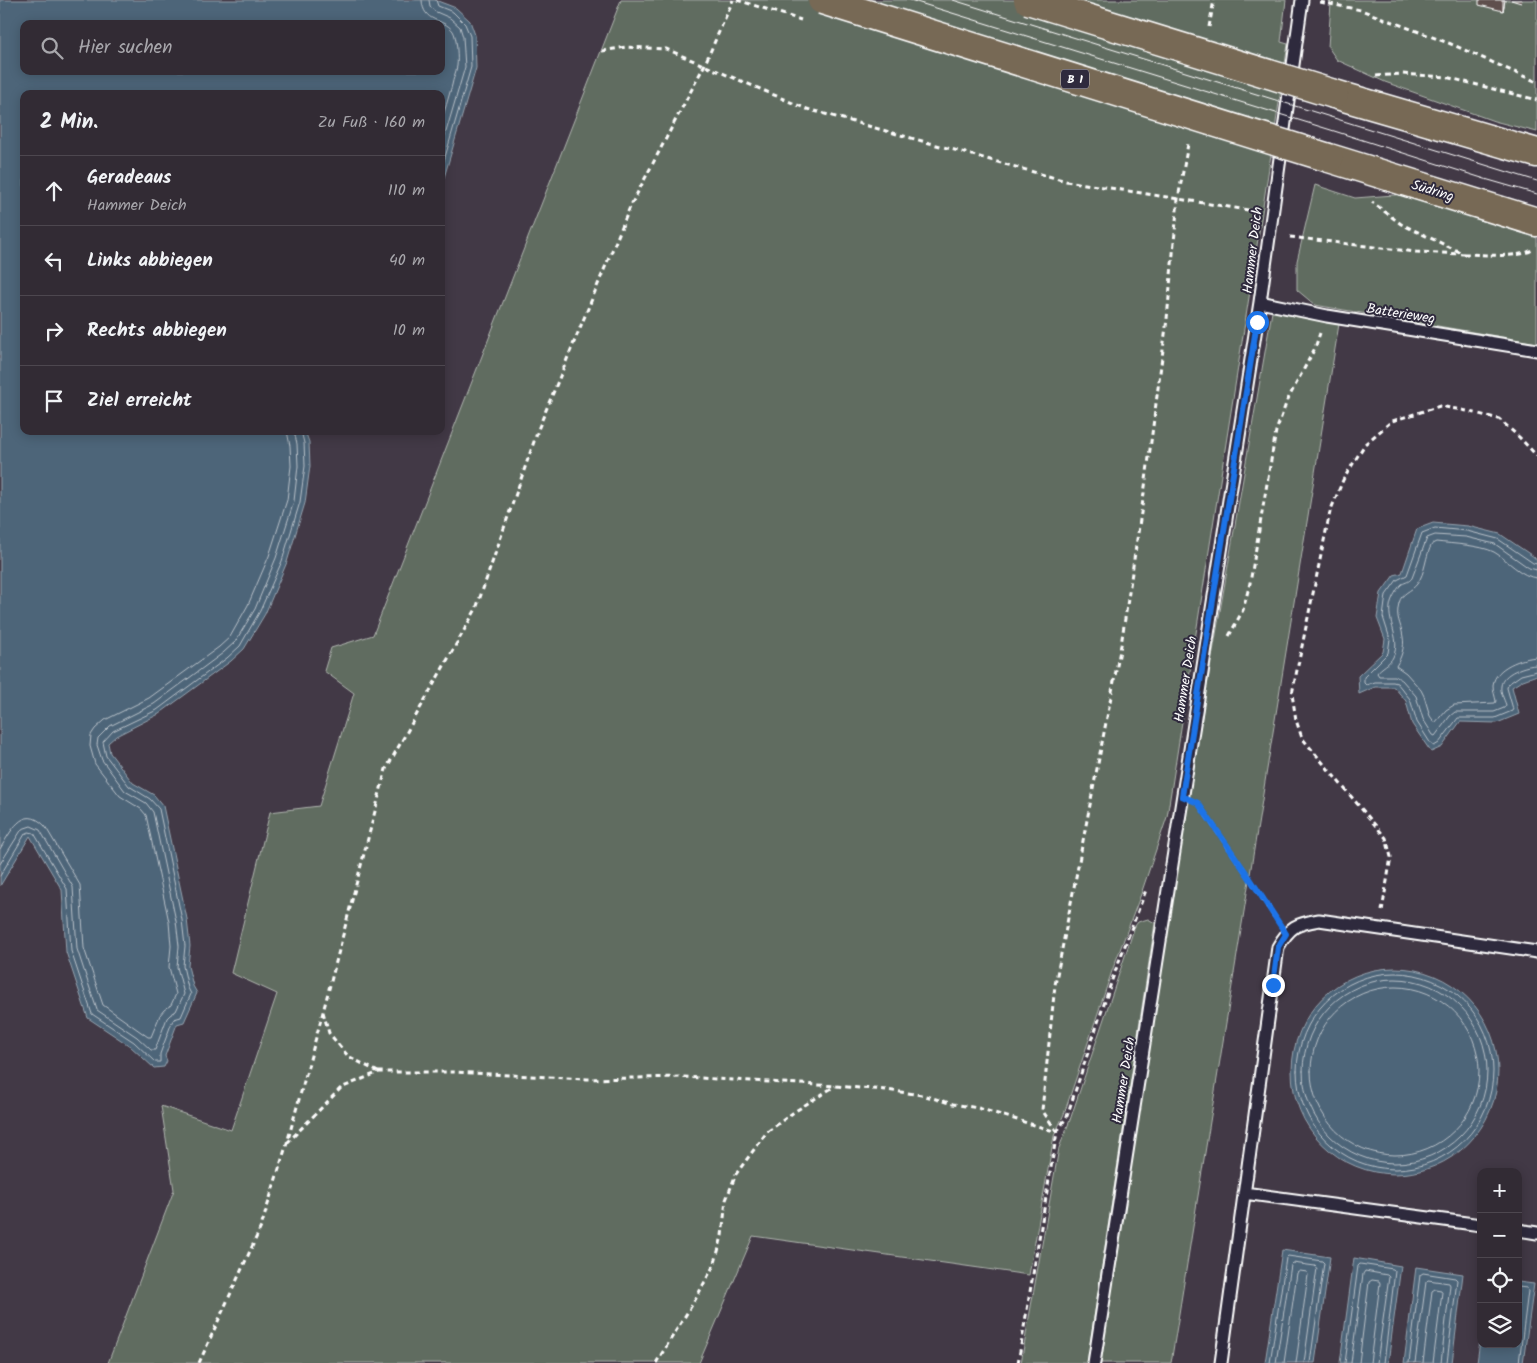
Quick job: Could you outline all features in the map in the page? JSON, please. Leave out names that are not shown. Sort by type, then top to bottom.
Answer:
[{"type":"main road","name":"Südring","points":[[822,0],[1537,222]]},
{"type":"main road","points":[[1028,0],[1334,94],[1537,153]]},
{"type":"lane","name":"Hammer Deich","points":[[1094,1363],[1260,302],[1302,0]]},
{"type":"lane","name":"Batterieweg","points":[[1260,302],[1327,316],[1537,350]]},
{"type":"lane","points":[[1221,1363],[1278,947],[1286,934],[1299,924],[1319,920],[1537,952]]},
{"type":"lane","points":[[1244,1194],[1477,1224]]},
{"type":"lane","points":[[1522,1231],[1537,1233]]},
{"type":"path","points":[[199,1363],[261,1227],[287,1143],[323,1012],[386,769],[476,609],[539,427],[630,207],[704,66],[734,0]]},
{"type":"path","points":[[1209,30],[1214,0]]},
{"type":"path","points":[[1318,2],[1361,10],[1451,44],[1537,82]]},
{"type":"path","points":[[602,51],[626,47],[666,49],[807,109],[1066,181],[1250,210]]},
{"type":"path","points":[[1372,76],[1402,74],[1446,77],[1537,100]]},
{"type":"path","points":[[1058,1132],[1042,1110],[1055,985],[1121,645],[1167,319],[1178,200],[1188,143]]},
{"type":"path","points":[[1368,199],[1401,224],[1464,254]]},
{"type":"path","points":[[1269,233],[1416,252],[1515,255],[1529,252],[1537,247]]},
{"type":"path","points":[[1205,653],[1224,646],[1243,610],[1250,582],[1276,431],[1287,402],[1315,348],[1327,316]]},
{"type":"path","points":[[1379,929],[1391,858],[1386,838],[1302,738],[1296,720],[1292,694],[1330,512],[1343,480],[1366,444],[1392,420],[1440,406],[1499,419],[1519,436],[1537,456]]},
{"type":"path","points":[[1182,796],[1198,803],[1286,934]]},
{"type":"path","points":[[1018,1363],[1058,1132],[1067,1116],[1113,977],[1145,892],[1172,865]]},
{"type":"path","points":[[323,1012],[329,1033],[348,1056],[379,1072]]},
{"type":"path","points":[[287,1143],[341,1088],[379,1072],[453,1072],[586,1080],[683,1077],[835,1086],[922,1095],[953,1104],[978,1108],[1058,1132]]},
{"type":"path","points":[[656,1363],[695,1300],[715,1263],[722,1236],[726,1200],[736,1174],[767,1132],[835,1086]]},
{"type":"green space","points":[[621,0],[1286,0],[1281,42],[1288,44],[1167,817],[1112,971],[1064,1114],[1054,1136],[1029,1275],[753,1236],[699,1363],[108,1363],[174,1190],[161,1106],[231,1130],[277,994],[231,973],[270,812],[319,806],[354,693],[324,671],[331,648],[373,635]]},
{"type":"green space","points":[[1328,0],[1537,0],[1537,132],[1494,121],[1385,82],[1337,60],[1328,47],[1331,3]]},
{"type":"green space","points":[[1315,185],[1355,198],[1407,194],[1537,238],[1537,343],[1315,305],[1297,290],[1297,261]]},
{"type":"green space","points":[[1273,306],[1302,317],[1339,324],[1171,1363],[1099,1363],[1176,865]]},
{"type":"green space","points":[[1148,919],[1155,923],[1087,1363],[1021,1363],[1059,1148],[1135,926],[1138,922]]},
{"type":"water","points":[[0,0],[435,0],[456,8],[470,21],[475,35],[476,68],[445,174],[445,90],[20,90],[20,435],[306,435],[309,442],[310,466],[305,503],[287,562],[265,614],[244,649],[231,661],[159,714],[116,736],[108,743],[110,753],[133,783],[154,795],[163,806],[187,919],[190,946],[188,966],[193,986],[197,993],[184,1022],[177,1024],[165,1056],[167,1061],[164,1067],[154,1068],[130,1046],[88,1018],[66,952],[62,890],[30,836],[0,886]]},
{"type":"water","points":[[1433,523],[1468,526],[1500,534],[1537,561],[1537,675],[1523,680],[1512,687],[1519,714],[1497,723],[1460,722],[1442,747],[1431,752],[1412,724],[1406,701],[1394,687],[1375,687],[1359,694],[1358,676],[1383,652],[1385,639],[1377,618],[1381,593],[1394,575],[1402,573],[1417,529]]},
{"type":"water","points":[[1395,968],[1425,972],[1444,980],[1468,998],[1486,1022],[1494,1041],[1498,1071],[1494,1101],[1486,1120],[1468,1144],[1444,1162],[1425,1170],[1395,1174],[1365,1170],[1346,1162],[1322,1144],[1304,1120],[1296,1101],[1292,1071],[1296,1041],[1304,1022],[1322,998],[1346,980],[1365,972]]},
{"type":"water","points":[[1282,1250],[1330,1257],[1315,1363],[1265,1363]]},
{"type":"water","points":[[1354,1258],[1401,1266],[1388,1363],[1340,1363]]},
{"type":"water","points":[[1416,1267],[1463,1274],[1452,1363],[1404,1363]]},
{"type":"water","points":[[1522,1282],[1534,1284],[1523,1363],[1477,1363],[1479,1348],[1522,1348]]},
{"type":"tram line","points":[[910,0],[1537,194]]},
{"type":"tram line","points":[[953,0],[1537,181]]},
{"type":"route","points":[[1257,322],[1182,796],[1198,803],[1286,934],[1278,947],[1273,985]]}]
